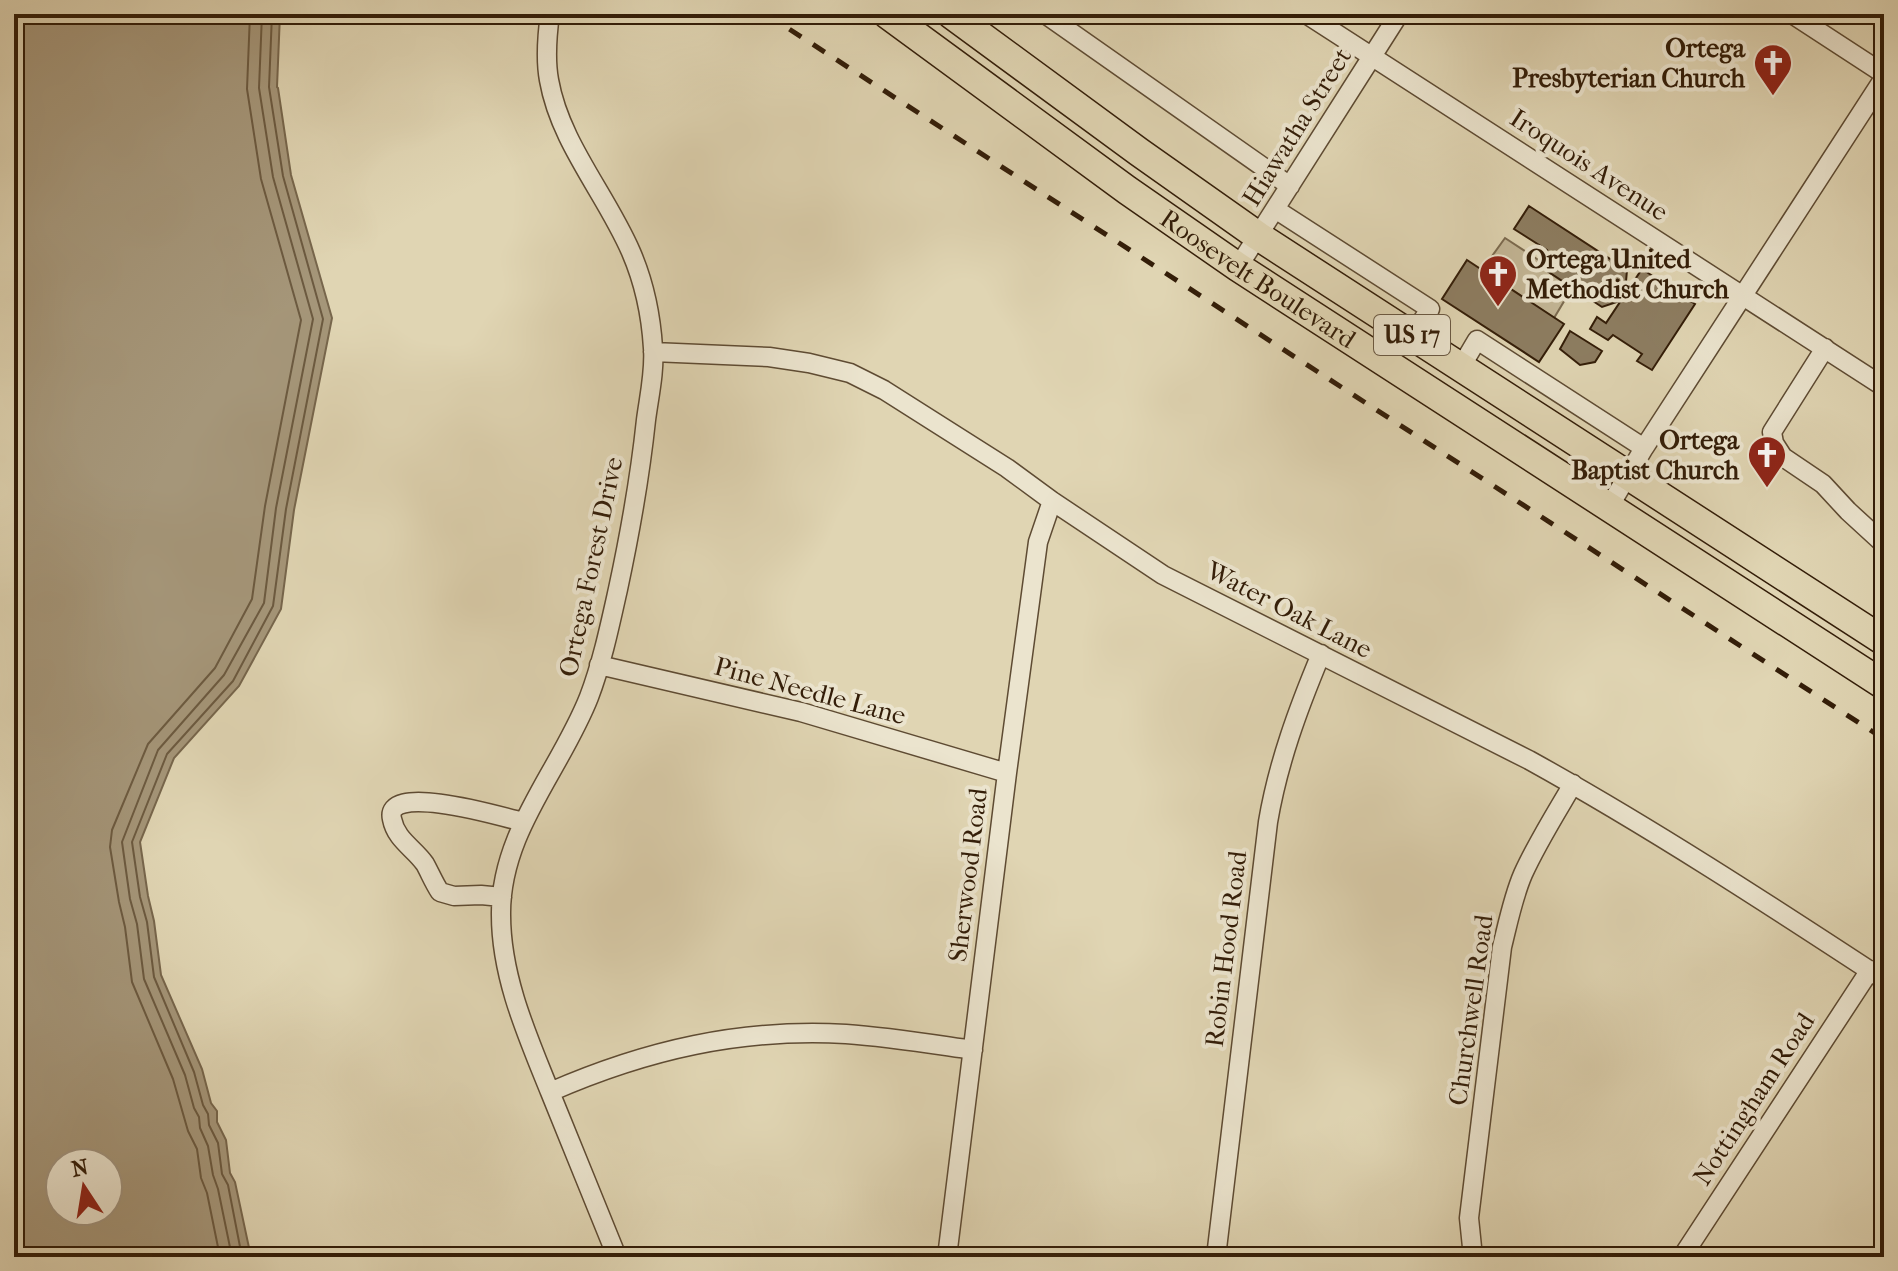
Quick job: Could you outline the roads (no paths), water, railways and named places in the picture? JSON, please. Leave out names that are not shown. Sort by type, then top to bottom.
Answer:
[{"type":"highway","name":"Roosevelt Boulevard","points":[[887,14],[1238,267],[1884,685]]},
{"type":"highway","name":"Roosevelt Boulevard","points":[[951,14],[1258,236],[1884,641]]},
{"type":"street","name":"Ortega Forest Drive","points":[[550,14],[546,55],[555,104],[575,149],[631,250],[649,312],[653,352],[634,518],[599,665],[573,735],[523,822],[508,860],[500,914],[503,950],[522,1022],[617,1257]]},
{"type":"street","points":[[1045,14],[1290,186]]},
{"type":"street","name":"Iroquois Avenue","points":[[1306,14],[1884,387]]},
{"type":"street","name":"Hiawatha Street","points":[[1238,267],[1399,14]]},
{"type":"street","points":[[1609,507],[1884,76],[1792,14]]},
{"type":"street","points":[[1275,209],[1430,309],[1412,336]]},
{"type":"street","points":[[1461,367],[1477,340],[1644,448]]},
{"type":"street","points":[[1825,348],[1772,432],[1774,443],[1783,457],[1823,484],[1884,544]]},
{"type":"street","name":"Water Oak Lane","points":[[653,352],[769,357],[809,363],[850,373],[884,390],[995,460],[1163,575],[1573,784],[1877,975]]},
{"type":"street","name":"Sherwood Road","points":[[947,1257],[1038,542],[1052,501]]},
{"type":"street","name":"Robin Hood Road","points":[[1216,1257],[1268,822],[1280,764],[1296,714],[1321,654]]},
{"type":"street","name":"Pine Needle Lane","points":[[599,665],[801,712],[1007,773]]},
{"type":"street","name":"Churchwell Road","points":[[1473,1257],[1469,1218],[1505,934],[1522,877],[1573,784]]},
{"type":"street","points":[[502,897],[454,896],[440,892],[424,863],[399,836],[391,813],[400,805],[434,802],[523,822]]},
{"type":"street","name":"Nottingham Road","points":[[1682,1257],[1877,975]]},
{"type":"street","points":[[550,1092],[595,1072],[635,1060],[686,1046],[737,1037],[846,1034],[973,1050]]},
{"type":"water","points":[[14,14],[280,14],[277,87],[291,175],[332,318],[294,510],[281,609],[239,686],[174,758],[140,842],[161,975],[202,1069],[211,1103],[217,1111],[217,1122],[226,1140],[230,1173],[235,1182],[251,1257],[14,1257]]},
{"type":"railway","points":[[766,14],[1884,739]]},
{"type":"place","name":"Ortega Presbyterian Church","points":[[1773,97]]},
{"type":"place","name":"Ortega United Methodist Church","points":[[1498,308]]},
{"type":"place","name":"Ortega Baptist Church","points":[[1767,489]]}]
